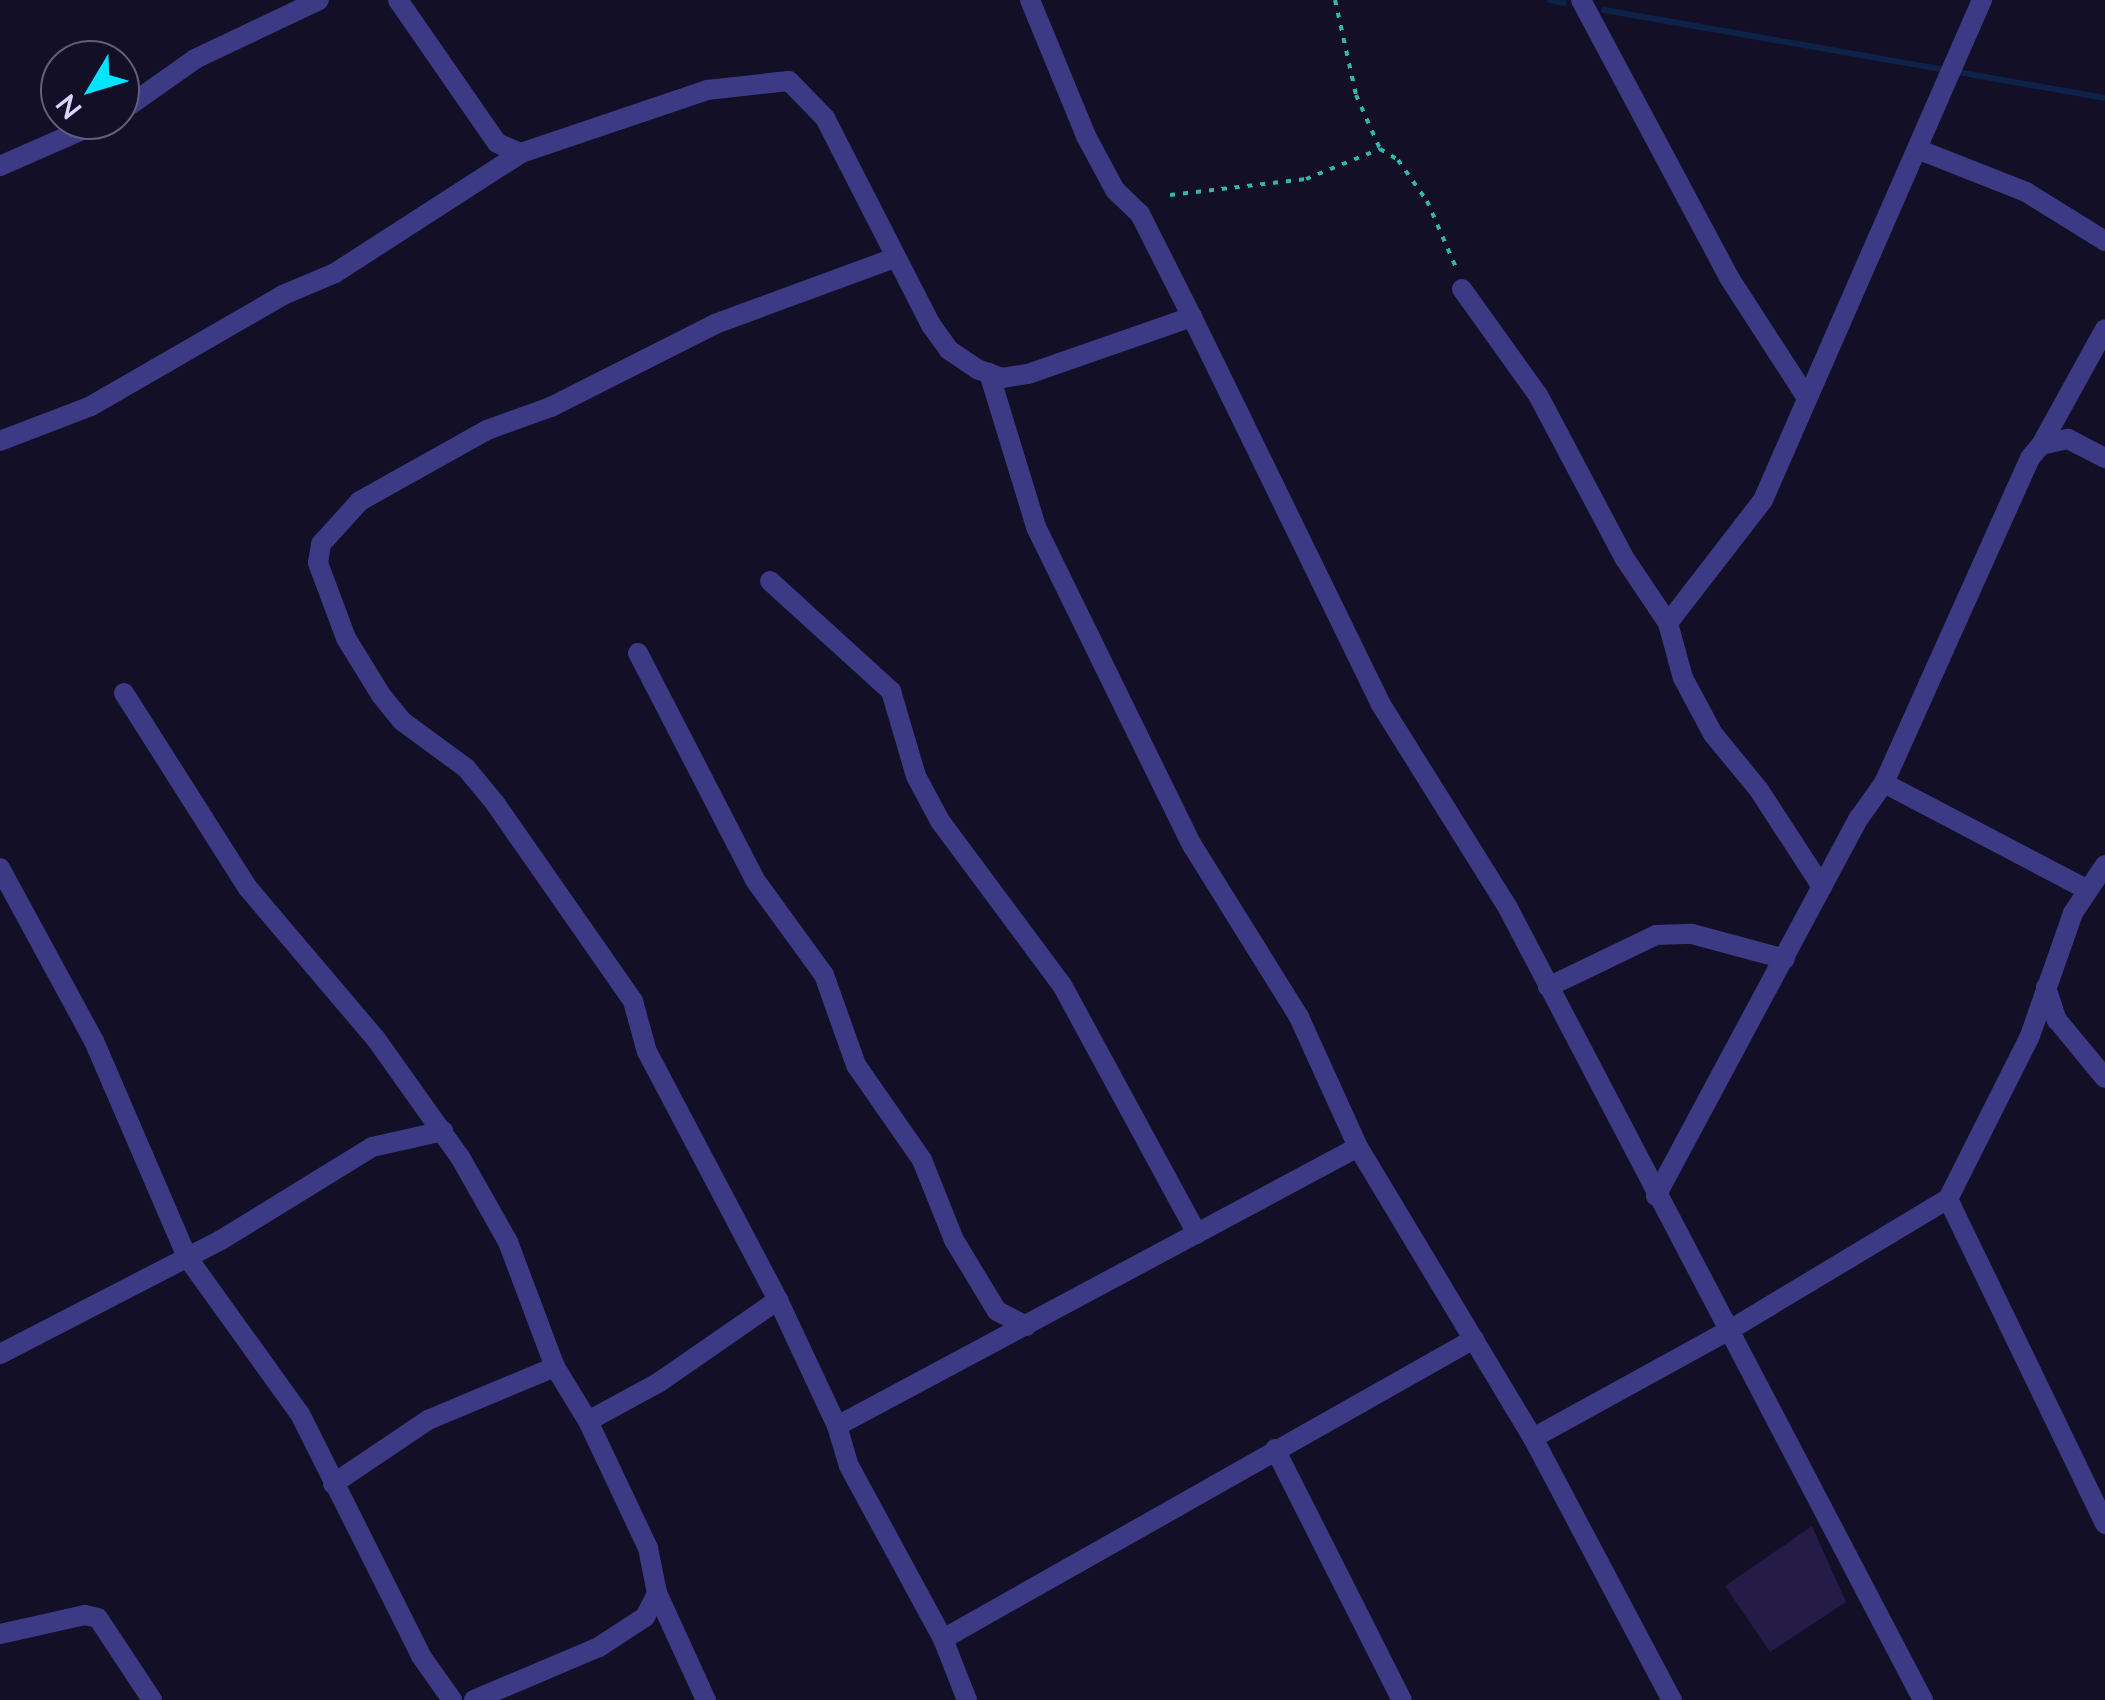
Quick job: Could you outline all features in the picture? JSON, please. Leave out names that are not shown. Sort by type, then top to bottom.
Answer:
[{"type":"street","points":[[140,98],[195,59],[319,0]]},
{"type":"street","points":[[398,0],[497,143],[521,153]]},
{"type":"street","points":[[1030,0],[1086,136],[1115,190],[1140,214],[1380,703],[1508,908],[1923,1700]]},
{"type":"street","points":[[1581,0],[1730,280],[1807,398]]},
{"type":"street","points":[[1668,623],[1763,500],[1982,0]]},
{"type":"street","points":[[0,441],[91,406],[283,295],[366,256],[521,153],[707,90],[789,81],[824,118],[894,258],[948,350],[989,374],[1028,374],[1192,317]]},
{"type":"street","points":[[0,166],[60,140]]},
{"type":"street","points":[[1917,149],[2026,192],[2105,241]]},
{"type":"street","points":[[894,258],[715,324],[550,406],[487,430],[360,501],[320,544],[318,563],[346,638],[381,694],[402,721],[466,768],[606,958],[642,1022],[647,1052],[778,1300],[836,1426],[849,1466],[943,1639],[968,1700]]},
{"type":"street","points":[[1465,293],[1538,394],[1625,559],[1668,623],[1682,678],[1713,734],[1759,790],[1822,887]]},
{"type":"street","points":[[1656,1196],[1822,887],[1884,783],[2041,444],[2105,328]]},
{"type":"street","points":[[989,374],[1036,526],[1192,844],[1299,1017],[1358,1148],[1532,1438],[1672,1700]]},
{"type":"street","points":[[2041,444],[2068,440],[2105,458]]},
{"type":"street","points":[[770,581],[891,692],[916,776],[940,821],[1062,985],[1197,1234]]},
{"type":"street","points":[[638,653],[755,880],[824,975],[856,1066],[922,1160],[962,1254],[997,1311],[1026,1326]]},
{"type":"street","points":[[124,693],[247,887],[376,1039],[443,1131],[508,1242],[554,1366],[588,1421],[648,1548],[657,1594],[706,1700]]},
{"type":"street","points":[[1884,783],[2088,890]]},
{"type":"street","points":[[1532,1438],[1728,1331],[1948,1199],[1985,1136],[2072,913],[2105,865]]},
{"type":"street","points":[[3,879],[94,1041],[187,1257],[300,1414],[421,1656],[452,1700]]},
{"type":"street","points":[[1548,987],[1656,935],[1692,934],[1785,959]]},
{"type":"street","points":[[2046,987],[2057,1020],[2105,1078]]},
{"type":"street","points":[[0,1354],[187,1257],[372,1147],[443,1131]]},
{"type":"street","points":[[836,1426],[1358,1148]]},
{"type":"street","points":[[1948,1199],[2105,1524]]},
{"type":"street","points":[[588,1421],[658,1383],[778,1300]]},
{"type":"street","points":[[943,1639],[1474,1339]]},
{"type":"street","points":[[333,1484],[428,1420],[554,1366]]},
{"type":"street","points":[[1275,1449],[1402,1700]]},
{"type":"street","points":[[474,1700],[599,1647],[645,1616],[657,1594]]},
{"type":"street","points":[[0,1634],[98,1618],[152,1700]]},
{"type":"path","points":[[1335,0],[1356,95],[1380,149],[1398,160],[1427,201],[1465,293]]},
{"type":"path","points":[[1170,196],[1306,179],[1380,149]]},
{"type":"building","points":[[1812,1526],[1846,1602],[1770,1652],[1725,1586]]},
{"type":"waterway","points":[[1550,0],[1564,3]]},
{"type":"waterway","points":[[1604,10],[2105,98]]}]
